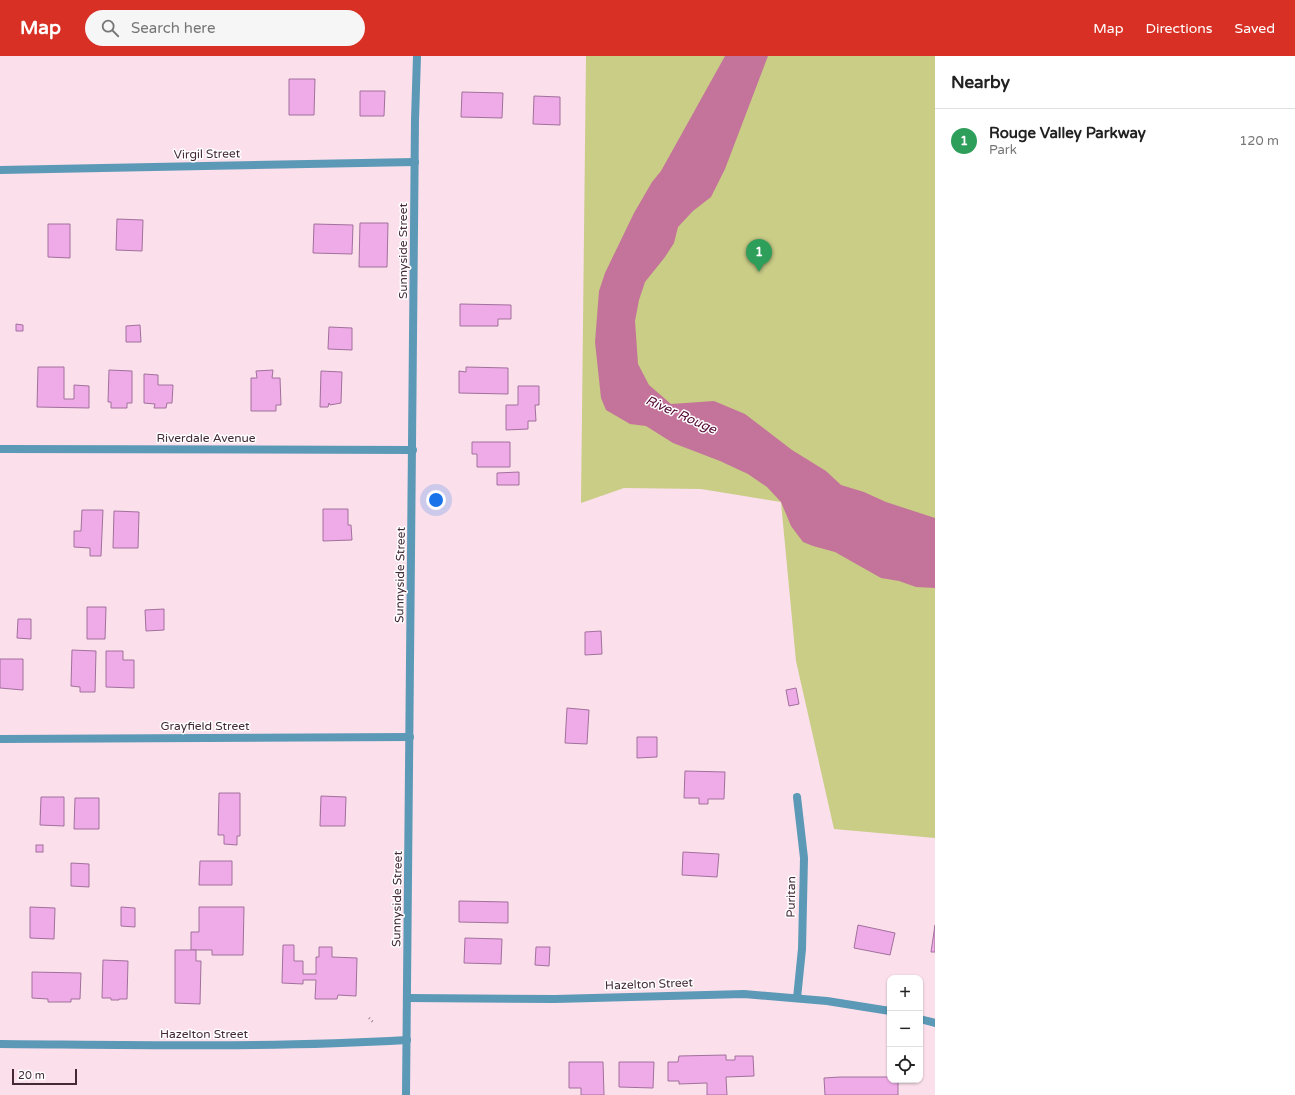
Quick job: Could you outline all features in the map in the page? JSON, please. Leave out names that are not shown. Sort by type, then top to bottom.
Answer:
[{"type":"street","name":"Sunnyside Street","points":[[406,1095],[417,56]]},
{"type":"street","name":"Virgil Street","points":[[0,170],[415,162]]},
{"type":"street","name":"Riverdale Avenue","points":[[0,449],[413,450]]},
{"type":"street","name":"Grayfield Street","points":[[0,739],[410,737]]},
{"type":"street","name":"Puritan","points":[[797,797],[804,858],[802,949],[797,998]]},
{"type":"street","name":"Hazelton Street","points":[[407,998],[555,999],[744,994],[828,1001],[887,1011]]},
{"type":"street","points":[[923,1020],[935,1023]]},
{"type":"street","name":"Hazelton Street","points":[[0,1044],[214,1046],[338,1044],[407,1040]]},
{"type":"path","points":[[369,1018],[374,1023]]},
{"type":"green space","points":[[586,56],[935,56],[935,838],[834,829],[796,661],[781,502],[701,489],[624,488],[581,503]]},
{"type":"water","name":"River Rouge","points":[[725,56],[768,56],[725,169],[711,197],[693,211],[678,227],[674,243],[645,282],[639,300],[635,321],[638,364],[649,385],[671,404],[714,401],[745,414],[792,450],[826,471],[841,485],[935,518],[935,588],[916,587],[899,581],[881,578],[835,552],[803,542],[791,526],[781,502],[767,487],[748,474],[720,461],[673,443],[646,426],[630,424],[606,410],[601,398],[595,342],[599,291],[605,273],[634,213],[652,182],[661,171]]},
{"type":"building","points":[[289,79],[315,79],[314,115],[289,115]]},
{"type":"building","points":[[360,91],[385,91],[384,116],[360,116]]},
{"type":"building","points":[[462,92],[503,93],[502,118],[461,117]]},
{"type":"building","points":[[534,96],[560,97],[560,125],[533,124]]},
{"type":"building","points":[[117,219],[143,220],[142,251],[116,250]]},
{"type":"building","points":[[360,223],[388,223],[387,267],[359,267]]},
{"type":"building","points":[[48,224],[70,224],[70,258],[48,257]]},
{"type":"building","points":[[314,224],[353,225],[352,254],[313,253]]},
{"type":"building","points":[[460,304],[511,305],[511,319],[498,319],[498,326],[460,326]]},
{"type":"building","points":[[16,324],[23,325],[23,331],[16,331]]},
{"type":"building","points":[[140,325],[141,342],[126,342],[126,326]]},
{"type":"building","points":[[329,327],[352,328],[352,350],[328,349]]},
{"type":"building","points":[[38,367],[64,367],[64,399],[74,399],[74,385],[89,386],[89,408],[37,407]]},
{"type":"building","points":[[466,367],[508,368],[508,394],[459,393],[459,371],[466,372]]},
{"type":"building","points":[[109,370],[132,371],[132,403],[127,403],[127,408],[111,408],[111,402],[108,402]]},
{"type":"building","points":[[273,370],[272,378],[280,378],[281,405],[276,405],[276,411],[251,411],[251,378],[257,378],[256,371]]},
{"type":"building","points":[[321,371],[342,372],[341,403],[330,405],[329,403],[328,407],[320,407]]},
{"type":"building","points":[[144,374],[158,375],[158,385],[173,385],[172,403],[167,403],[166,408],[154,408],[155,404],[144,403]]},
{"type":"building","points":[[518,386],[539,386],[539,405],[535,405],[536,421],[528,421],[528,429],[506,430],[506,405],[518,405]]},
{"type":"building","points":[[472,442],[510,442],[510,467],[477,467],[477,454],[472,454]]},
{"type":"building","points":[[519,472],[519,485],[497,485],[497,473]]},
{"type":"building","points":[[323,509],[348,509],[348,525],[351,525],[352,540],[323,541]]},
{"type":"building","points":[[82,510],[103,510],[101,556],[90,556],[90,548],[74,547],[74,531],[81,531]]},
{"type":"building","points":[[114,511],[139,512],[138,548],[113,548]]},
{"type":"building","points":[[87,607],[106,607],[105,639],[87,639]]},
{"type":"building","points":[[164,609],[164,630],[146,631],[145,610]]},
{"type":"building","points":[[18,619],[31,619],[31,639],[17,638]]},
{"type":"building","points":[[601,631],[602,654],[585,655],[585,632]]},
{"type":"building","points":[[72,650],[96,651],[95,692],[80,692],[80,687],[71,686]]},
{"type":"building","points":[[106,651],[123,651],[123,660],[134,660],[134,688],[106,687]]},
{"type":"building","points":[[0,659],[23,659],[23,690],[0,688]]},
{"type":"building","points":[[796,688],[799,704],[789,706],[786,690]]},
{"type":"building","points":[[567,708],[589,710],[587,744],[565,743]]},
{"type":"building","points":[[637,737],[657,737],[657,757],[637,758]]},
{"type":"building","points":[[685,771],[725,772],[724,799],[708,799],[708,804],[699,804],[699,798],[684,798]]},
{"type":"building","points":[[219,793],[240,793],[240,836],[237,836],[237,845],[224,844],[224,835],[218,835]]},
{"type":"building","points":[[321,796],[346,797],[345,826],[320,826]]},
{"type":"building","points":[[41,797],[64,797],[64,826],[40,825]]},
{"type":"building","points":[[75,798],[99,798],[99,829],[74,829]]},
{"type":"building","points":[[36,845],[43,845],[43,852],[36,852]]},
{"type":"building","points":[[683,852],[719,854],[717,877],[682,875]]},
{"type":"building","points":[[200,861],[232,861],[232,885],[199,885]]},
{"type":"building","points":[[71,863],[89,864],[89,887],[71,886]]},
{"type":"building","points":[[459,901],[508,902],[508,923],[459,922]]},
{"type":"building","points":[[30,907],[55,908],[54,939],[30,938]]},
{"type":"building","points":[[121,907],[135,908],[135,927],[121,926]]},
{"type":"building","points":[[199,907],[244,907],[243,955],[212,955],[212,950],[191,950],[191,932],[199,932]]},
{"type":"building","points":[[858,925],[895,933],[890,955],[854,948]]},
{"type":"building","points":[[935,925],[935,952],[931,952]]},
{"type":"building","points":[[465,938],[502,939],[501,964],[464,963]]},
{"type":"building","points":[[283,945],[294,945],[294,961],[303,961],[303,974],[316,974],[316,957],[319,957],[319,947],[332,947],[332,957],[357,958],[356,996],[338,995],[337,999],[315,999],[316,980],[303,980],[303,984],[282,983]]},
{"type":"building","points":[[536,947],[550,947],[549,966],[535,965]]},
{"type":"building","points":[[175,950],[196,950],[196,961],[201,961],[200,1004],[175,1003]]},
{"type":"building","points":[[103,960],[128,961],[127,999],[111,1000],[111,998],[102,998]]},
{"type":"building","points":[[32,972],[81,973],[80,999],[71,999],[71,1002],[48,1002],[48,999],[32,998]]},
{"type":"building","points":[[726,1055],[726,1060],[735,1060],[735,1056],[753,1056],[754,1076],[726,1077],[727,1095],[707,1095],[707,1083],[679,1084],[679,1081],[668,1081],[668,1062],[678,1062],[679,1056]]},
{"type":"building","points":[[569,1062],[603,1062],[604,1095],[581,1095],[581,1088],[569,1088]]},
{"type":"building","points":[[619,1062],[654,1062],[653,1088],[619,1087]]},
{"type":"building","points":[[887,1077],[887,1083],[898,1083],[898,1095],[825,1095],[824,1078]]},
{"type":"place","name":"Rouge Valley Parkway","points":[[759,272]]}]
